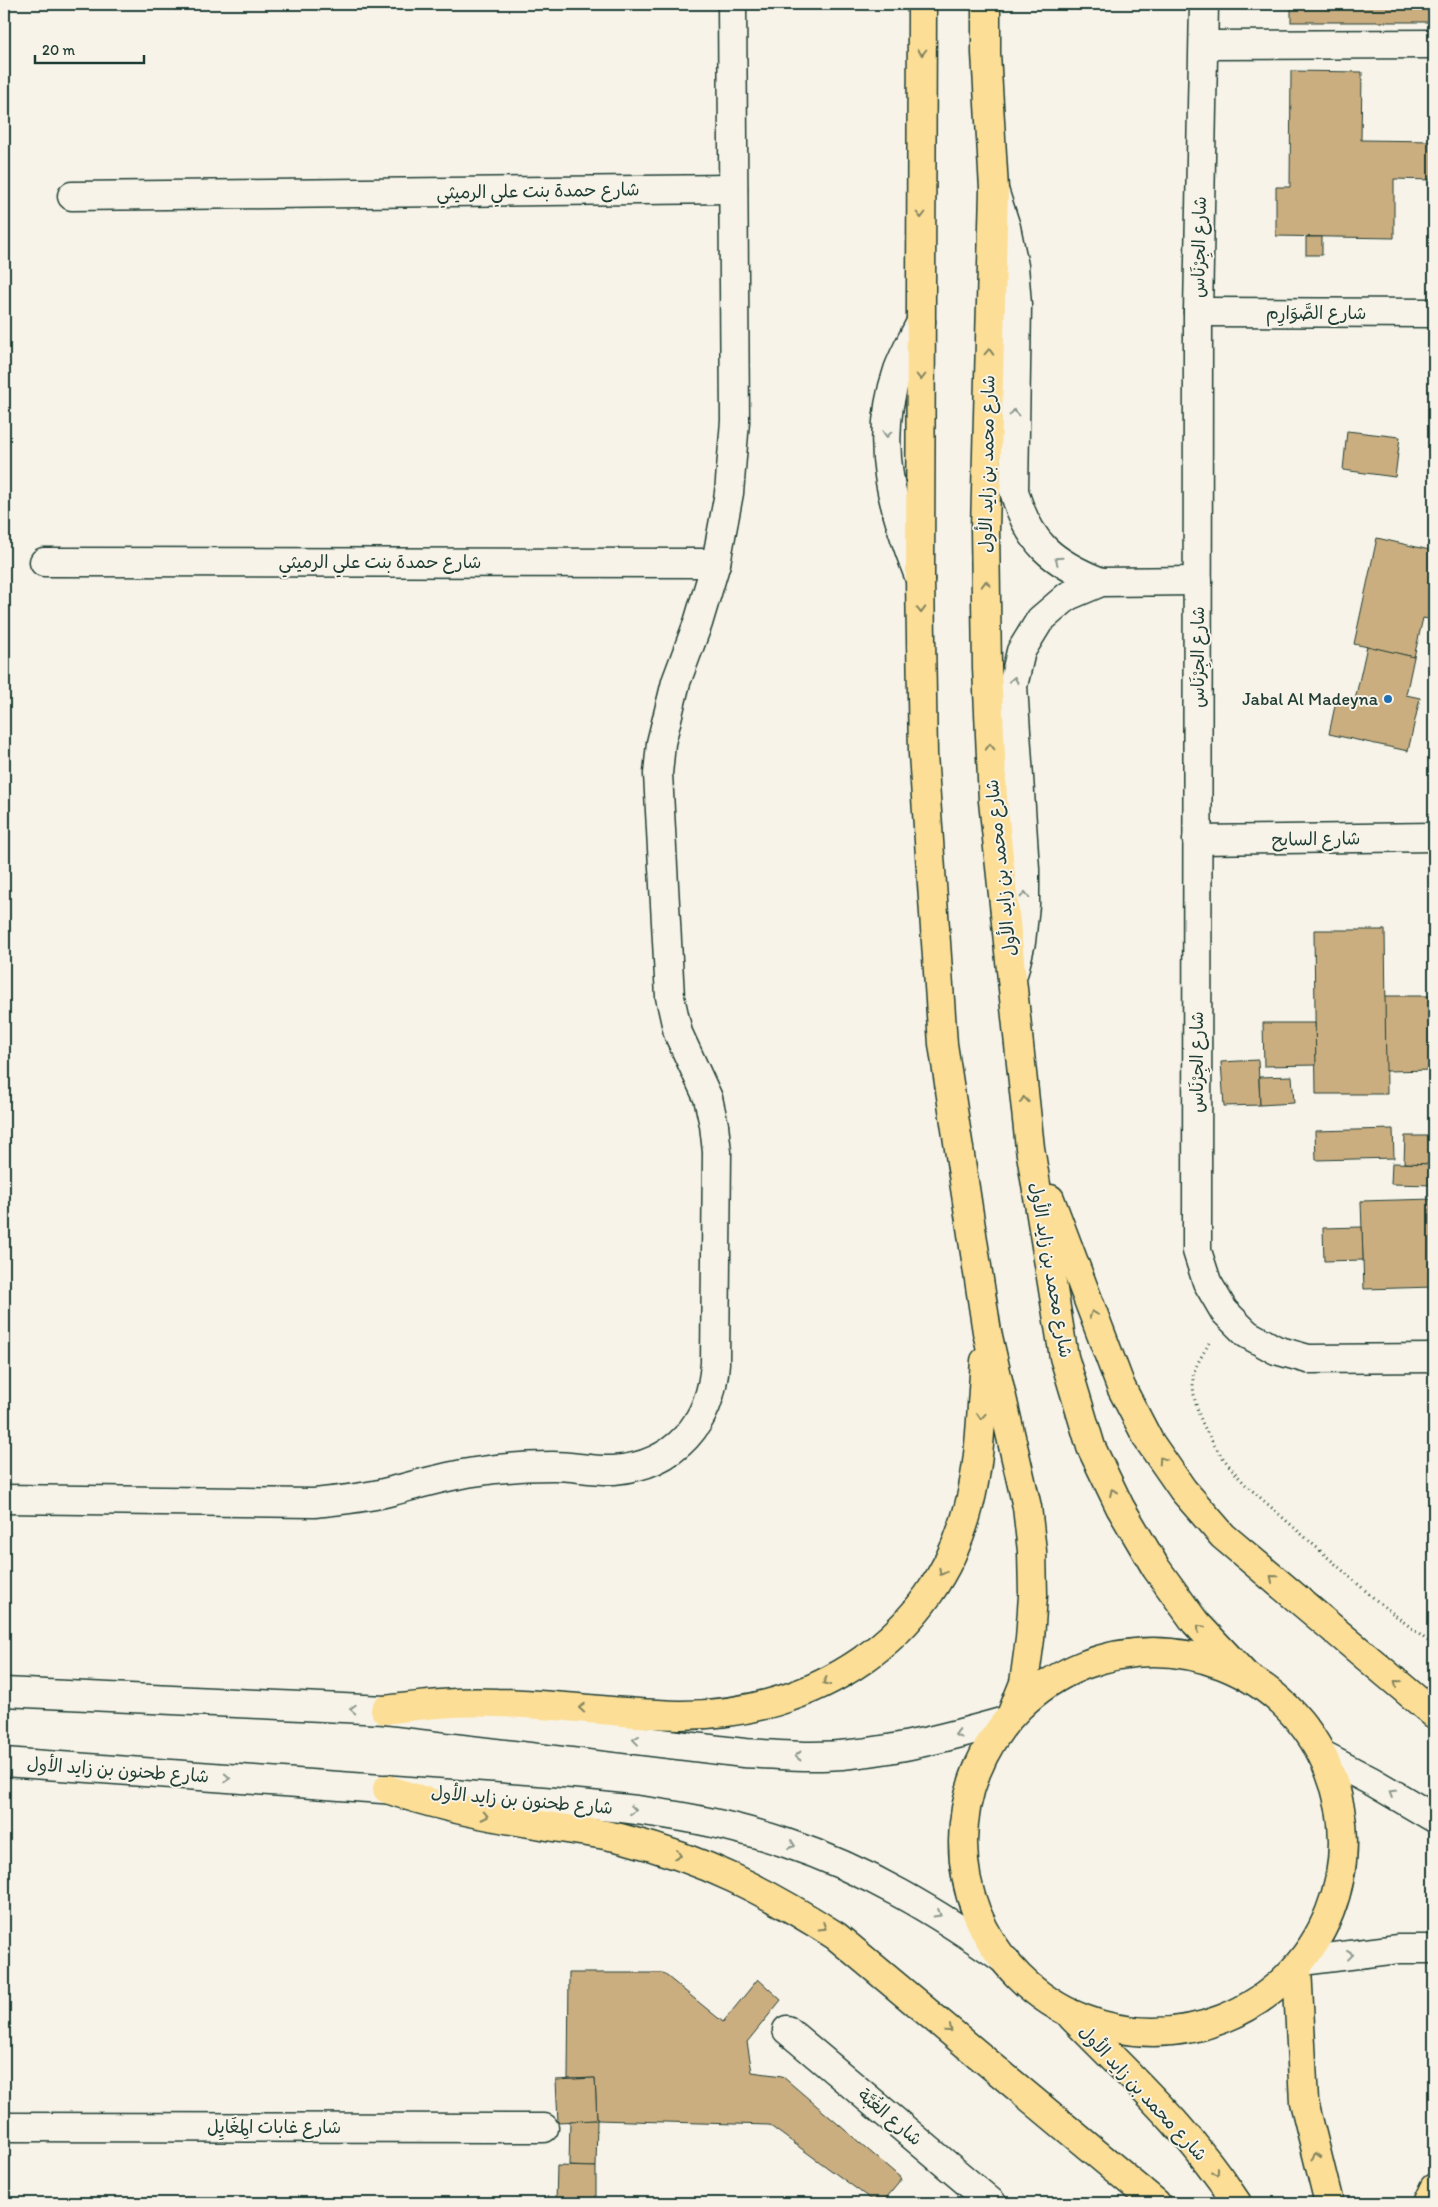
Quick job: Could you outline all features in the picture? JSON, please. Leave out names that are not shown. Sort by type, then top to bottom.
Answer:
[{"type":"main road","points":[[922,4],[920,580],[923,754],[943,1044],[987,1332],[1027,1507],[1032,1551],[1033,1595],[1030,1640],[1024,1683],[1009,1717],[981,1757],[967,1798],[962,1841],[967,1884],[982,1925],[1006,1961],[1032,1988],[1064,2009],[1097,2023],[1133,2030],[1169,2031],[1205,2024],[1239,2011],[1270,1992],[1299,1964],[1322,1931],[1336,1897],[1343,1862],[1343,1826],[1336,1790],[1323,1756],[1303,1724],[1277,1697],[1246,1676],[1199,1658],[1148,1652],[1097,1660],[1051,1680],[1009,1717]]},
{"type":"main road","name":"شارع محمد بن زايد الأول","points":[[986,4],[986,53],[994,188],[985,529],[987,658],[993,801],[1030,1148],[1064,1357],[1092,1447],[1120,1507],[1156,1568],[1195,1622],[1246,1676]]},
{"type":"main road","points":[[1030,1148],[1121,1386],[1149,1441],[1183,1490],[1223,1536],[1434,1714]]},
{"type":"main road","points":[[385,1710],[460,1702],[680,1715],[752,1708],[795,1696],[836,1678],[873,1653],[906,1623],[933,1587],[954,1548],[969,1506],[977,1462],[987,1332]]},
{"type":"main road","points":[[387,1789],[422,1801],[490,1817],[622,1838],[678,1855],[734,1876],[786,1904],[836,1936],[1156,2203]]},
{"type":"main road","points":[[1299,1964],[1304,2102],[1329,2203]]},
{"type":"main road","name":"شارع محمد بن زايد الأول","points":[[1064,2009],[1177,2124],[1217,2172],[1237,2203]]},
{"type":"main road","points":[[1427,2203],[1434,2188]]},
{"type":"street","points":[[4,1499],[314,1503],[353,1499],[474,1472],[552,1466],[611,1470],[634,1468],[657,1459],[677,1446],[694,1429],[705,1409],[713,1386],[717,1152],[708,1098],[678,1033],[670,998],[658,774],[667,712],[716,563],[729,493],[736,421],[732,4]]},
{"type":"street","name":"شارع الجِرْنَاس","points":[[1204,4],[1198,312],[1197,1251],[1206,1282],[1224,1311],[1247,1334],[1276,1350],[1308,1359],[1434,1358]]},
{"type":"street","points":[[1204,45],[1434,44]]},
{"type":"street","name":"شارع حمدة بنت علي الرميثي","points":[[72,196],[733,188]]},
{"type":"street","name":"شارع الجِرْنَاس","points":[[994,188],[1006,227],[1014,266],[1016,296],[1014,491],[1021,516],[1035,539],[1054,558],[1076,572],[1101,582],[1198,581]]},
{"type":"street","name":"شارع الصَّوَارِم","points":[[1198,312],[1434,313]]},
{"type":"street","name":"شارع حمدة بنت علي الرميثي","points":[[44,562],[716,563]]},
{"type":"street","name":"شارع الجِرْنَاس","points":[[1013,977],[1021,942],[1025,905],[1025,869],[1013,686],[1021,651],[1040,620],[1068,596],[1101,582]]},
{"type":"street","name":"شارع السايح","points":[[1197,840],[1434,837]]},
{"type":"street","points":[[4,1692],[385,1710],[744,1753],[797,1756],[851,1754],[904,1747],[1009,1717]]},
{"type":"street","points":[[1323,1756],[1373,1782],[1434,1818]]},
{"type":"street","name":"شارع طحنون بن زايد الأول","points":[[4,1762],[578,1804],[664,1814],[734,1828],[786,1842],[845,1865],[901,1892],[955,1925],[1006,1961]]},
{"type":"street","points":[[1299,1964],[1398,1949],[1434,1949]]},
{"type":"street","name":"شارع الغُبَّة","points":[[786,2030],[992,2203]]},
{"type":"street","name":"شارع غابات المِغَايِل","points":[[4,2127],[544,2128]]},
{"type":"path","points":[[1224,1311],[1193,1378],[1198,1410],[1213,1444],[1227,1465],[1246,1485],[1376,1600],[1434,1646]]},
{"type":"building","points":[[1291,4],[1434,4],[1434,22],[1291,22]]},
{"type":"building","points":[[1291,71],[1362,72],[1361,140],[1434,141],[1434,180],[1394,179],[1394,238],[1276,236],[1276,187],[1290,187]]},
{"type":"building","points":[[1306,237],[1322,237],[1322,255],[1306,255]]},
{"type":"building","points":[[1347,431],[1400,437],[1395,477],[1343,470]]},
{"type":"building","points":[[1377,538],[1434,551],[1434,620],[1423,618],[1414,657],[1354,644]]},
{"type":"building","name":"Jabal Al Madeyna","points":[[1367,646],[1414,657],[1406,695],[1420,698],[1408,751],[1329,734],[1337,696],[1355,700]]},
{"type":"building","points":[[1314,930],[1385,930],[1387,1094],[1316,1094]]},
{"type":"building","points":[[1385,996],[1434,996],[1434,1070],[1386,1071]]},
{"type":"building","points":[[1263,1023],[1315,1023],[1316,1065],[1264,1066]]},
{"type":"building","points":[[1258,1060],[1260,1105],[1224,1106],[1221,1062]]},
{"type":"building","points":[[1292,1076],[1294,1103],[1260,1105],[1259,1077]]},
{"type":"building","points":[[1393,1129],[1394,1158],[1316,1160],[1315,1131]]},
{"type":"building","points":[[1405,1136],[1434,1136],[1434,1164],[1404,1163]]},
{"type":"building","points":[[1392,1163],[1434,1164],[1434,1185],[1391,1184]]},
{"type":"building","points":[[1434,1199],[1434,1287],[1364,1289],[1361,1201]]},
{"type":"building","points":[[1362,1227],[1363,1260],[1324,1261],[1323,1228]]},
{"type":"building","points":[[569,1973],[663,1973],[723,2022],[758,1979],[781,2000],[747,2042],[752,2072],[782,2076],[902,2179],[882,2203],[876,2203],[769,2125],[597,2120],[595,2078],[568,2079]]},
{"type":"building","points":[[595,2078],[597,2120],[558,2122],[556,2080]]},
{"type":"building","points":[[597,2120],[596,2167],[569,2166],[570,2121]]},
{"type":"building","points":[[557,2166],[596,2167],[596,2203],[556,2203]]},
{"type":"place","name":"Jabal Al Madeyna","points":[[1388,699]]}]
